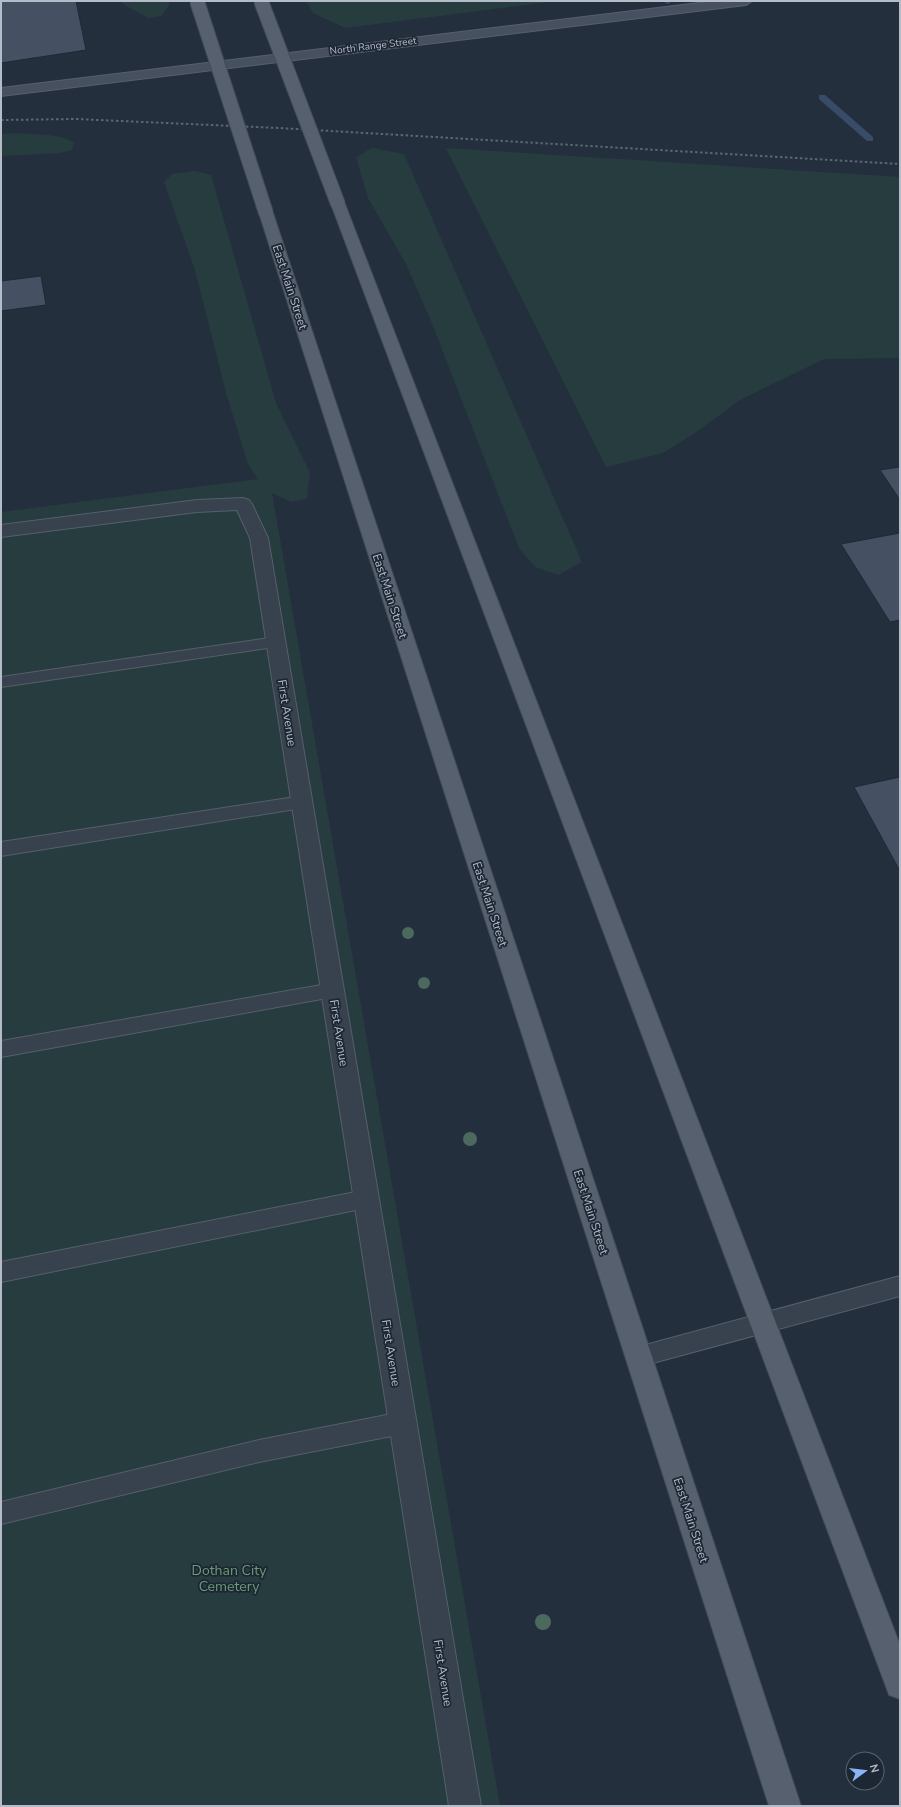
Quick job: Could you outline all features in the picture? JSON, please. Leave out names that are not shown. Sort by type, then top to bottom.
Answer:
[{"type":"main road","name":"East Main Street","points":[[197,1],[785,1806]]},
{"type":"main road","points":[[261,1],[900,1684]]},
{"type":"street","name":"North Range Street","points":[[1,92],[746,1]]},
{"type":"street","name":"First Avenue","points":[[1,531],[197,506],[243,504],[259,538],[465,1806]]},
{"type":"lane","points":[[1,682],[276,642]]},
{"type":"lane","points":[[1,849],[302,802]]},
{"type":"lane","points":[[1,1049],[332,990]]},
{"type":"lane","points":[[1,1272],[366,1199]]},
{"type":"lane","points":[[638,1357],[900,1286]]},
{"type":"lane","points":[[1,1513],[259,1451],[402,1423]]},
{"type":"green space","points":[[120,1],[169,1],[170,3],[162,16],[148,18]]},
{"type":"green space","points":[[306,1],[558,1],[345,28],[313,13]]},
{"type":"green space","points":[[1,134],[50,135],[60,137],[74,143],[72,150],[60,153],[1,156]]},
{"type":"green space","points":[[372,148],[404,154],[582,562],[558,575],[535,567],[519,548],[431,321],[406,264],[368,198],[356,157]]},
{"type":"green space","points":[[446,148],[900,177],[900,358],[824,359],[740,400],[695,433],[663,453],[606,467]]},
{"type":"green space","name":"Dothan City Cemetery","points":[[195,171],[211,175],[276,403],[310,473],[307,499],[291,502],[272,493],[500,1806],[1,1806],[1,512],[258,479],[248,464],[226,393],[195,270],[164,182],[172,174]]},
{"type":"building","points":[[1,1],[76,1],[86,50],[1,63]]},
{"type":"building","points":[[41,276],[46,305],[1,311],[1,281]]},
{"type":"building","points":[[900,467],[900,500],[880,470]]},
{"type":"building","points":[[900,533],[900,620],[890,622],[841,544]]},
{"type":"building","points":[[900,777],[900,871],[854,787]]},
{"type":"waterway","points":[[822,97],[870,139]]},
{"type":"railway","points":[[1,120],[76,119],[279,128],[900,164]]}]
